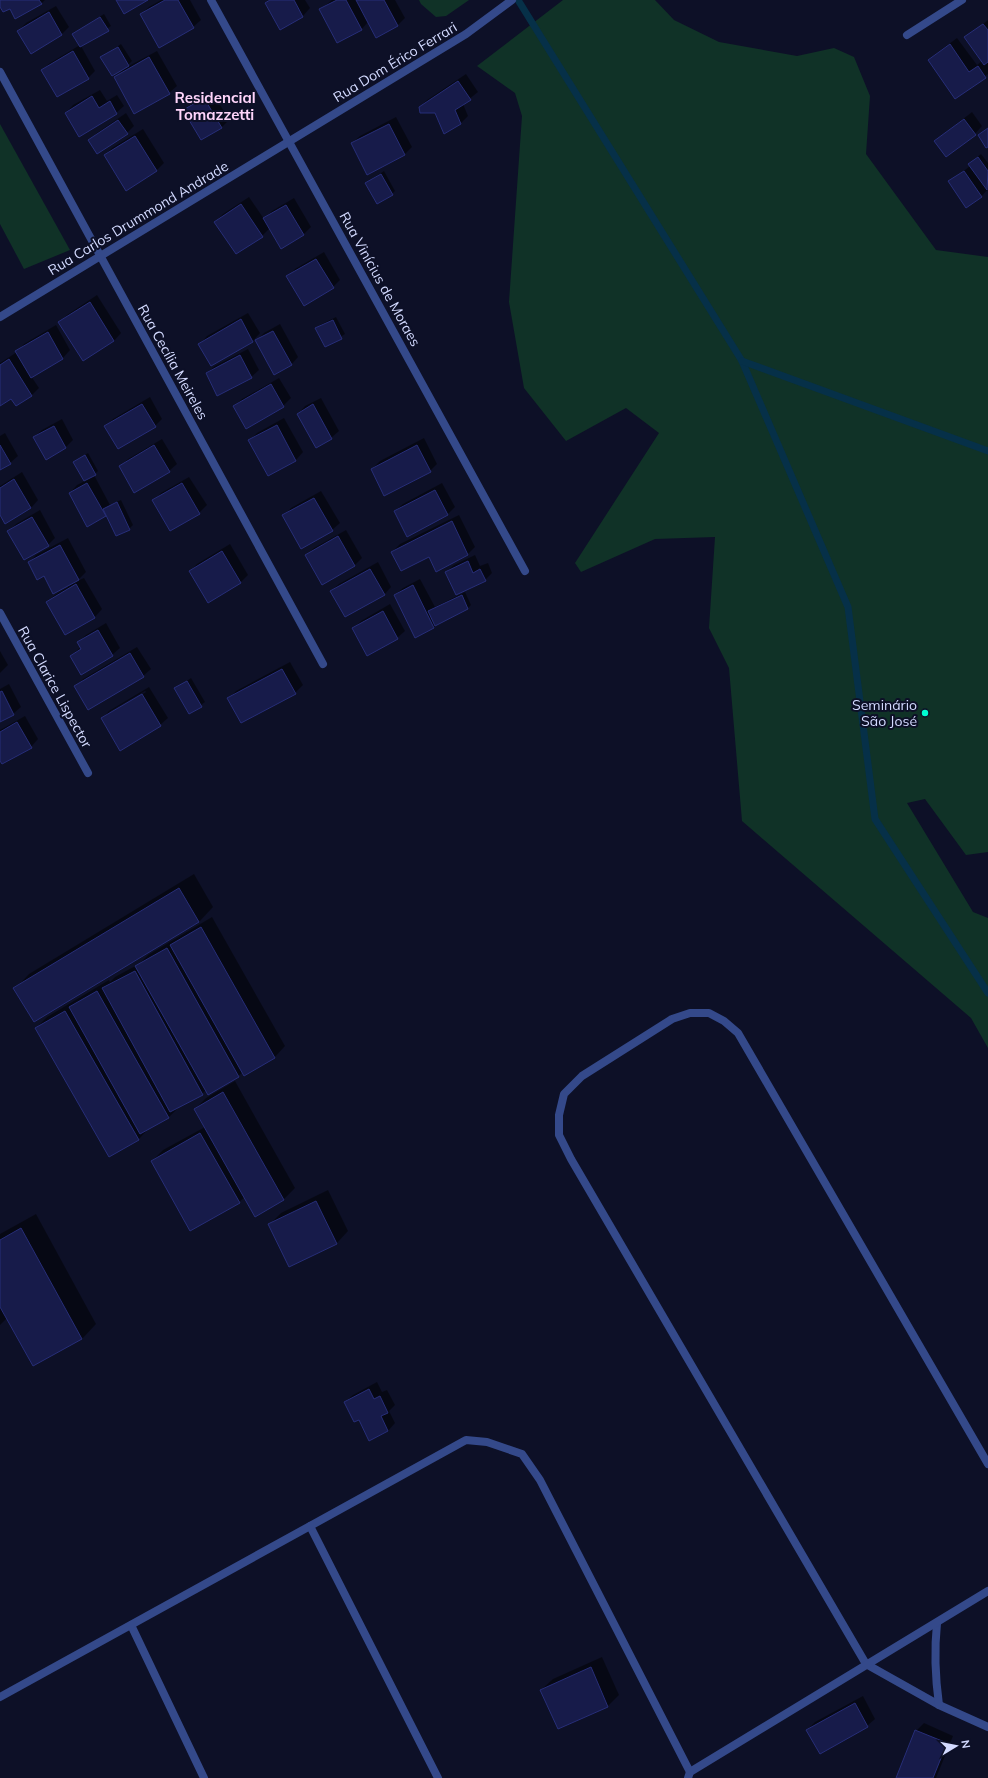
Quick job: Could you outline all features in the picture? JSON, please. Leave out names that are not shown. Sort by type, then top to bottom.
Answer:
[{"type":"street","name":"Rua Vinícius de Moraes","points":[[211,0],[525,571]]},
{"type":"street","name":"Rua Dom Érico Ferrari","points":[[289,141],[466,34],[512,0]]},
{"type":"street","points":[[907,35],[962,0]]},
{"type":"street","name":"Rua Cecília Meireles","points":[[0,72],[322,664]]},
{"type":"street","name":"Rua Carlos Drummond Andrade","points":[[0,317],[289,141]]},
{"type":"street","name":"Rua Clarice Lispector","points":[[0,613],[88,773]]},
{"type":"street","points":[[988,1464],[738,1033],[724,1021],[709,1013],[690,1013],[672,1019],[582,1076],[564,1094],[559,1115],[559,1136],[571,1159],[866,1664],[939,1705],[988,1727]]},
{"type":"street","points":[[0,1697],[466,1440],[487,1442],[522,1454],[540,1480],[689,1775],[866,1664],[938,1623],[988,1591]]},
{"type":"street","points":[[310,1526],[438,1778]]},
{"type":"street","points":[[938,1623],[934,1651],[939,1705]]},
{"type":"street","points":[[131,1625],[204,1778]]},
{"type":"green space","points":[[419,0],[469,0],[446,16],[436,17],[421,4]]},
{"type":"green space","points":[[563,0],[655,0],[674,20],[719,42],[797,56],[834,48],[854,57],[870,96],[866,154],[936,250],[988,257],[988,852],[966,855],[925,799],[907,803],[973,912],[988,918],[988,1048],[971,1018],[742,821],[729,668],[709,628],[715,537],[655,539],[581,572],[575,563],[659,433],[626,408],[566,441],[524,388],[509,302],[522,116],[515,93],[477,66]]},
{"type":"green space","points":[[0,124],[70,250],[24,269],[0,224]]},
{"type":"building","points":[[0,0],[39,0],[42,4],[15,19],[10,9],[3,12],[0,7]]},
{"type":"building","points":[[116,0],[148,0],[124,14]]},
{"type":"building","points":[[165,0],[178,0],[194,28],[159,48],[140,14]]},
{"type":"building","points":[[270,0],[294,0],[303,17],[280,30],[265,3]]},
{"type":"building","points":[[337,0],[346,0],[362,30],[337,43],[319,9]]},
{"type":"building","points":[[356,0],[384,0],[398,26],[376,38]]},
{"type":"building","points":[[49,12],[62,35],[31,54],[17,31]]},
{"type":"building","points":[[100,17],[109,31],[80,47],[72,34]]},
{"type":"building","points":[[983,24],[988,30],[988,62],[984,65],[964,37]]},
{"type":"building","points":[[950,44],[969,72],[978,66],[986,78],[955,99],[928,60]]},
{"type":"building","points":[[118,47],[129,66],[112,76],[100,57]]},
{"type":"building","points":[[73,51],[89,79],[57,97],[41,70]]},
{"type":"building","points":[[149,57],[170,94],[134,114],[114,77]]},
{"type":"building","points":[[458,81],[471,100],[455,110],[461,124],[444,134],[435,113],[420,113],[419,107]]},
{"type":"building","points":[[92,96],[99,108],[110,101],[117,114],[79,137],[65,113]]},
{"type":"building","points":[[204,98],[222,128],[201,140],[183,110]]},
{"type":"building","points":[[964,119],[976,135],[946,157],[934,141]]},
{"type":"building","points":[[118,120],[128,134],[97,154],[88,140]]},
{"type":"building","points":[[389,124],[405,155],[367,175],[351,143]]},
{"type":"building","points":[[988,128],[988,147],[986,148],[978,135]]},
{"type":"building","points":[[135,136],[157,171],[126,191],[104,155]]},
{"type":"building","points":[[978,157],[988,171],[987,190],[968,164]]},
{"type":"building","points":[[964,171],[982,197],[966,208],[948,181]]},
{"type":"building","points":[[381,174],[393,195],[377,204],[365,183]]},
{"type":"building","points":[[241,204],[263,237],[236,254],[214,222]]},
{"type":"building","points":[[286,205],[304,235],[281,249],[263,218]]},
{"type":"building","points":[[316,259],[334,288],[304,306],[286,276]]},
{"type":"building","points":[[90,302],[114,341],[83,361],[58,322]]},
{"type":"building","points":[[241,319],[253,342],[211,366],[198,344]]},
{"type":"building","points":[[333,320],[342,339],[325,347],[315,328]]},
{"type":"building","points":[[273,331],[292,365],[274,375],[255,340]]},
{"type":"building","points":[[48,332],[63,359],[31,378],[15,351]]},
{"type":"building","points":[[240,355],[252,378],[217,396],[206,373]]},
{"type":"building","points":[[9,359],[32,396],[16,406],[11,399],[0,406],[0,365]]},
{"type":"building","points":[[271,384],[284,407],[246,429],[233,406]]},
{"type":"building","points":[[142,404],[156,427],[118,449],[104,426]]},
{"type":"building","points":[[313,404],[332,439],[316,448],[297,414]]},
{"type":"building","points":[[277,425],[296,461],[268,476],[248,440]]},
{"type":"building","points":[[54,426],[66,448],[46,460],[33,437]]},
{"type":"building","points":[[0,445],[11,464],[0,470]]},
{"type":"building","points":[[154,445],[170,472],[134,493],[119,466]]},
{"type":"building","points":[[417,445],[431,472],[384,496],[371,469]]},
{"type":"building","points":[[85,455],[96,475],[84,481],[73,462]]},
{"type":"building","points":[[14,479],[31,508],[5,524],[0,515],[0,488]]},
{"type":"building","points":[[87,483],[106,516],[87,527],[69,493]]},
{"type":"building","points":[[182,483],[200,514],[170,531],[152,500]]},
{"type":"building","points":[[435,490],[448,515],[407,537],[394,511]]},
{"type":"building","points":[[314,498],[333,531],[301,549],[282,515]]},
{"type":"building","points":[[117,502],[130,530],[116,536],[103,509]]},
{"type":"building","points":[[32,517],[49,546],[24,560],[7,531]]},
{"type":"building","points":[[452,521],[468,555],[436,572],[429,557],[401,571],[391,552]]},
{"type":"building","points":[[338,536],[355,566],[322,585],[305,555]]},
{"type":"building","points":[[60,545],[79,580],[53,594],[44,576],[37,580],[28,562]]},
{"type":"building","points":[[222,551],[241,583],[208,603],[189,571]]},
{"type":"building","points":[[468,561],[473,573],[480,569],[486,581],[456,595],[445,572]]},
{"type":"building","points":[[370,569],[385,595],[345,617],[330,591]]},
{"type":"building","points":[[76,584],[95,618],[65,635],[46,602]]},
{"type":"building","points":[[413,585],[434,628],[415,638],[394,595]]},
{"type":"building","points":[[462,595],[468,609],[435,626],[428,611]]},
{"type":"building","points":[[383,611],[398,639],[367,656],[352,628]]},
{"type":"building","points":[[98,630],[113,656],[81,675],[70,656],[81,649],[77,642]]},
{"type":"building","points":[[130,653],[144,677],[88,710],[74,686]]},
{"type":"building","points":[[282,669],[296,694],[241,723],[227,698]]},
{"type":"building","points":[[187,681],[202,707],[189,714],[174,688]]},
{"type":"building","points":[[2,691],[14,715],[0,722],[0,692]]},
{"type":"building","points":[[142,694],[161,726],[120,751],[101,718]]},
{"type":"building","points":[[17,722],[32,748],[2,764],[0,761],[0,732]]},
{"type":"building","points":[[179,888],[199,922],[34,1022],[13,988]]},
{"type":"building","points":[[201,927],[275,1058],[244,1076],[170,945]]},
{"type":"building","points":[[167,948],[239,1077],[208,1095],[135,966]]},
{"type":"building","points":[[135,971],[203,1095],[170,1112],[102,988]]},
{"type":"building","points":[[97,991],[169,1118],[140,1134],[69,1007]]},
{"type":"building","points":[[65,1011],[139,1140],[109,1157],[35,1028]]},
{"type":"building","points":[[223,1092],[284,1200],[255,1217],[194,1109]]},
{"type":"building","points":[[200,1133],[240,1203],[190,1231],[151,1161]]},
{"type":"building","points":[[316,1201],[337,1244],[289,1267],[268,1224]]},
{"type":"building","points":[[21,1228],[82,1339],[33,1366],[0,1307],[0,1240]]},
{"type":"building","points":[[369,1389],[374,1399],[380,1396],[388,1413],[381,1416],[388,1431],[369,1441],[359,1420],[354,1422],[344,1402]]},
{"type":"building","points":[[591,1667],[608,1707],[558,1729],[540,1690]]},
{"type":"building","points":[[855,1703],[868,1727],[820,1754],[806,1730]]},
{"type":"building","points":[[915,1730],[947,1743],[933,1778],[896,1778]]},
{"type":"waterway","points":[[518,0],[742,361],[848,607],[875,819],[988,993]]},
{"type":"waterway","points":[[742,361],[988,451]]},
{"type":"place","name":"Seminário São José","points":[[925,713]]},
{"type":"district","name":"Residencial Tomazzetti","points":[[215,106]]}]
